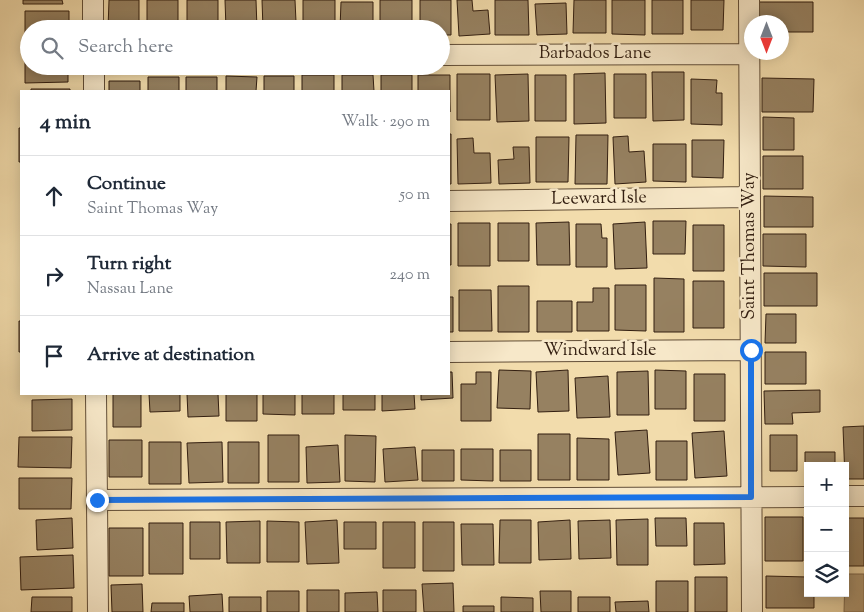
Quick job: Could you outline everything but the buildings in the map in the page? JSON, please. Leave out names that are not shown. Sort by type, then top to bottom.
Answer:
[{"type":"street","points":[[93,0],[93,20]]},
{"type":"street","name":"Saint Thomas Way","points":[[749,0],[749,15]]},
{"type":"street","name":"Barbados Lane","points":[[450,55],[744,54]]},
{"type":"street","name":"Saint Thomas Way","points":[[749,60],[752,612]]},
{"type":"street","points":[[94,75],[94,90]]},
{"type":"street","name":"Leeward Isle","points":[[450,201],[750,197]]},
{"type":"street","name":"Windward Isle","points":[[450,352],[751,350]]},
{"type":"street","points":[[96,395],[98,612]]},
{"type":"street","points":[[97,500],[804,496]]},
{"type":"street","points":[[849,496],[864,496]]},
{"type":"shaded area","points":[[849,574],[864,574],[864,612],[844,612],[844,597],[849,597]]},
{"type":"route","points":[[97,500],[751,497],[751,350]]}]
